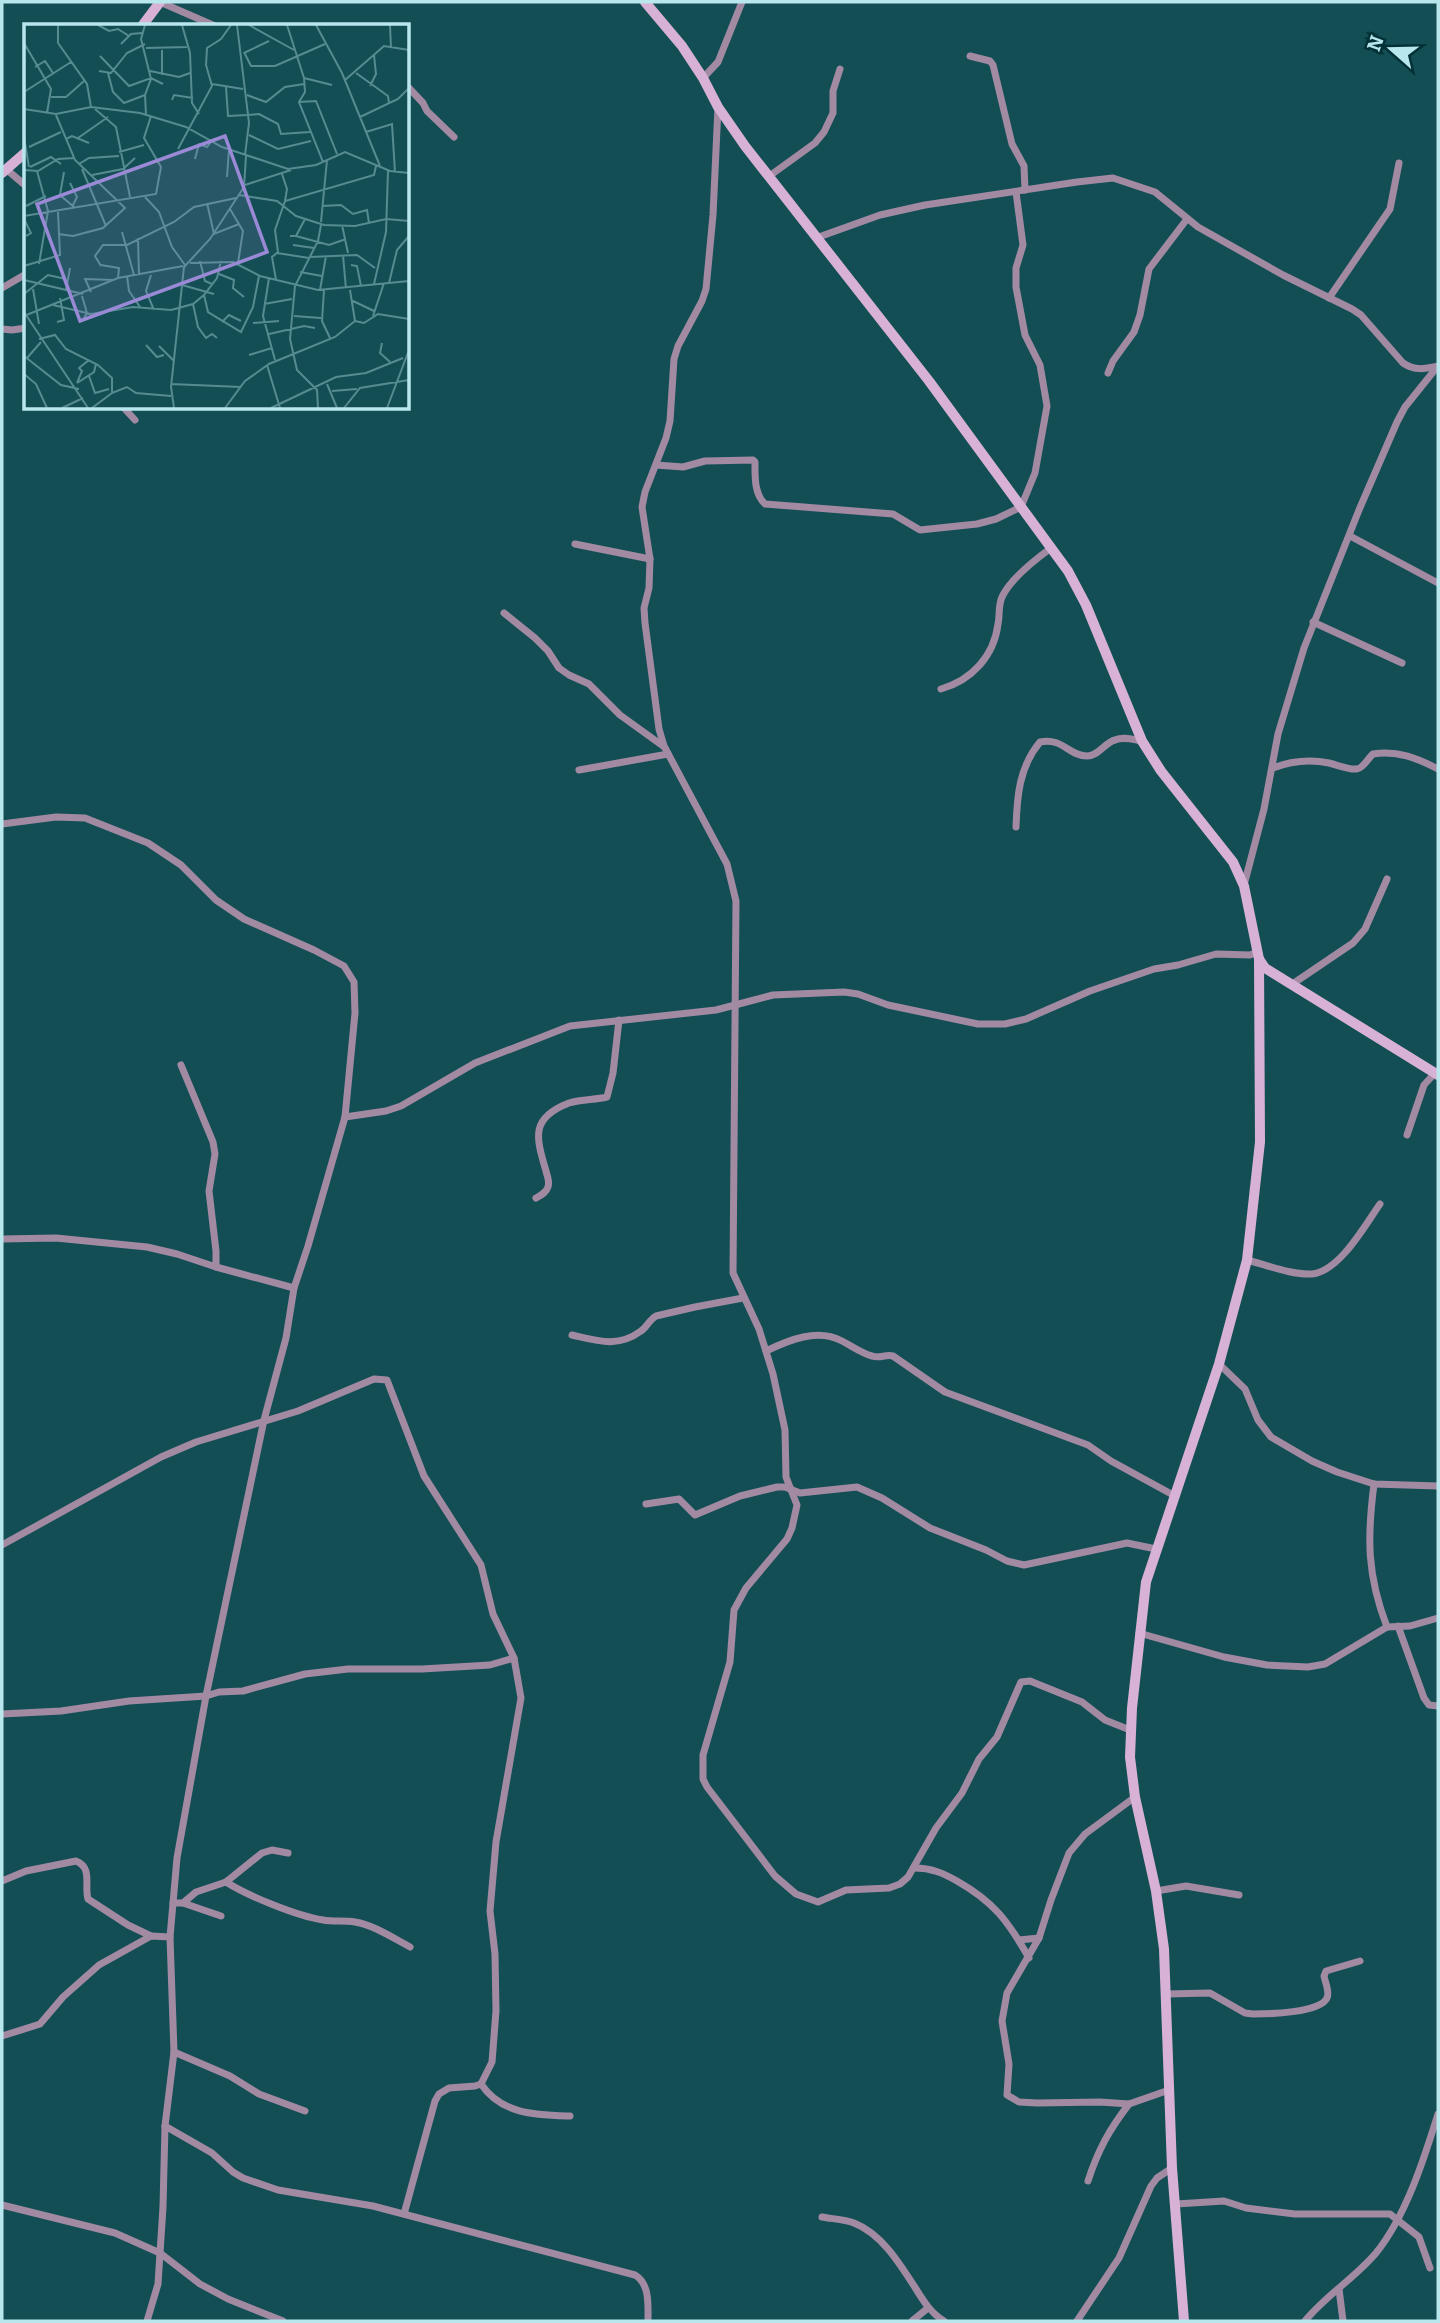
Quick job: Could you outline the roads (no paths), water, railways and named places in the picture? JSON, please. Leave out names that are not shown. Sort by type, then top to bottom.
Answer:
[{"type":"main road","points":[[144,24],[160,2]]},
{"type":"main road","points":[[645,2],[682,46],[718,107],[768,177],[929,380],[1051,548],[1086,605],[1142,741],[1161,771],[1233,862],[1244,886],[1259,959],[1259,1142],[1247,1260],[1219,1364],[1146,1582],[1130,1730],[1135,1797],[1156,1891],[1164,1949],[1172,2168],[1184,2321]]},
{"type":"main road","points":[[4,171],[24,154]]},
{"type":"main road","points":[[1259,959],[1265,968],[1291,985],[1437,1074]]},
{"type":"street","points":[[160,2],[210,24]]},
{"type":"street","points":[[703,78],[718,62],[742,2]]},
{"type":"street","points":[[656,464],[683,467],[705,461],[753,460],[758,496],[765,503],[893,514],[920,530],[977,524],[996,519],[1021,507],[1035,473],[1047,406],[1040,365],[1025,335],[1016,287],[1016,268],[1023,245],[1020,191],[1024,166],[1012,144],[993,65],[990,61],[970,56]]},
{"type":"street","points":[[768,177],[815,143],[824,132],[833,113],[833,91],[840,69]]},
{"type":"street","points":[[410,89],[423,103],[426,111],[454,137]]},
{"type":"street","points":[[718,107],[713,215],[706,289],[674,359],[670,421],[642,508],[650,559],[649,588],[644,608],[659,729],[664,746],[727,864],[736,901],[733,1273],[759,1329],[773,1374],[785,1430],[786,1477],[797,1505],[787,1539],[747,1588],[734,1610],[730,1662],[703,1755],[703,1779],[775,1876],[796,1894],[818,1902],[855,1888],[889,1888],[900,1884],[915,1868],[936,1828],[962,1793],[979,1759],[996,1737],[1021,1682],[1030,1681],[1082,1702],[1105,1720],[1130,1730]]},
{"type":"street","points":[[1329,298],[1390,209],[1399,163]]},
{"type":"street","points":[[4,171],[24,185]]},
{"type":"street","points":[[816,238],[892,212],[983,195],[1114,178],[1155,192],[1198,228],[1361,315],[1410,368],[1419,370],[1438,366]]},
{"type":"street","points":[[1108,373],[1113,361],[1134,332],[1149,269],[1187,219]]},
{"type":"street","points":[[2,288],[24,275]]},
{"type":"street","points":[[2,329],[24,328]]},
{"type":"street","points":[[1244,886],[1273,768],[1278,734],[1304,648],[1371,479],[1397,422],[1405,407],[1438,366]]},
{"type":"street","points":[[126,410],[135,420]]},
{"type":"street","points":[[1350,536],[1438,583]]},
{"type":"street","points":[[575,544],[650,559]]},
{"type":"street","points":[[942,689],[975,672],[985,660],[994,643],[1003,595],[1035,560],[1051,548]]},
{"type":"street","points":[[504,613],[535,638],[559,668],[589,684],[620,715],[664,746]]},
{"type":"street","points":[[1314,622],[1402,663]]},
{"type":"street","points":[[1016,827],[1022,775],[1040,743],[1056,742],[1085,757],[1093,756],[1116,739],[1142,741]]},
{"type":"street","points":[[1273,768],[1289,762],[1321,761],[1357,769],[1373,754],[1384,752],[1408,756],[1438,769]]},
{"type":"street","points":[[579,770],[668,754]]},
{"type":"street","points":[[2,824],[56,817],[85,818],[148,843],[181,865],[216,900],[244,919],[344,966],[354,982],[355,1013],[345,1117],[308,1246],[293,1288],[286,1338],[264,1420],[206,1696],[177,1858],[170,1937],[174,2052],[165,2126],[158,2284],[147,2321]]},
{"type":"street","points":[[1291,985],[1353,943],[1365,929],[1387,879]]},
{"type":"street","points":[[345,1117],[401,1106],[475,1063],[543,1034],[570,1026],[716,1010],[773,996],[845,992],[888,1005],[978,1024],[1005,1024],[1026,1019],[1090,991],[1153,969],[1216,954],[1250,955],[1258,948]]},
{"type":"street","points":[[536,1198],[546,1191],[549,1182],[540,1148],[538,1126],[566,1104],[607,1097],[613,1073],[619,1020]]},
{"type":"street","points":[[181,1065],[213,1142],[215,1154],[209,1191],[216,1267]]},
{"type":"street","points":[[1407,1135],[1424,1085],[1437,1074]]},
{"type":"street","points":[[1247,1260],[1314,1274],[1332,1265],[1345,1252],[1380,1204]]},
{"type":"street","points":[[2,1239],[56,1238],[147,1247],[293,1288]]},
{"type":"street","points":[[572,1335],[610,1343],[622,1342],[644,1329],[656,1316],[743,1298]]},
{"type":"street","points":[[766,1351],[793,1339],[821,1336],[839,1340],[876,1358],[893,1356],[945,1392],[1087,1445],[1175,1496]]},
{"type":"street","points":[[1219,1364],[1245,1389],[1258,1420],[1271,1437],[1312,1461],[1374,1483],[1438,1486]]},
{"type":"street","points":[[2,1545],[161,1457],[196,1442],[298,1411],[374,1379],[387,1380],[424,1476],[481,1565],[497,1623],[514,1658],[522,1698],[496,1842],[490,1911],[495,1954],[496,2011],[492,2062],[481,2084],[449,2088],[435,2101],[404,2214]]},
{"type":"street","points":[[1374,1483],[1370,1522],[1370,1568],[1373,1588],[1387,1627]]},
{"type":"street","points":[[646,1504],[679,1499],[695,1515],[740,1496],[777,1487],[810,1492],[847,1487],[867,1490],[930,1528],[1024,1565],[1127,1543],[1156,1549]]},
{"type":"street","points":[[1139,1633],[1224,1657],[1267,1665],[1308,1667],[1325,1664],[1387,1627],[1424,1624],[1438,1618]]},
{"type":"street","points":[[1398,1626],[1424,1698],[1429,1704],[1438,1706]]},
{"type":"street","points":[[2,1714],[61,1711],[130,1701],[206,1696],[219,1692],[243,1691],[306,1674],[348,1669],[490,1665],[514,1658]]},
{"type":"street","points":[[1135,1797],[1085,1834],[1069,1853],[1039,1938],[1007,1993],[1003,2032],[1009,2064],[1007,2095],[1019,2102],[1129,2104],[1169,2090]]},
{"type":"street","points":[[183,1903],[196,1892],[226,1882],[262,1853],[272,1850],[288,1853]]},
{"type":"street","points":[[920,1856],[927,1868]]},
{"type":"street","points":[[2,1881],[26,1871],[76,1861],[87,1869],[85,1891],[88,1899],[128,1925],[151,1936],[170,1937]]},
{"type":"street","points":[[915,1868],[927,1868],[943,1874],[991,1903],[1029,1958]]},
{"type":"street","points":[[226,1882],[241,1891],[308,1917],[365,1925],[410,1947]]},
{"type":"street","points":[[1156,1891],[1186,1885],[1239,1895]]},
{"type":"street","points":[[173,1903],[183,1903],[221,1916]]},
{"type":"street","points":[[2,2036],[40,2024],[64,1997],[99,1965],[151,1936]]},
{"type":"street","points":[[1018,1940],[1039,1938]]},
{"type":"street","points":[[1167,1994],[1210,1993],[1245,2013],[1253,2014],[1304,2010],[1327,2000],[1324,1976],[1326,1971],[1360,1961]]},
{"type":"street","points":[[174,2052],[230,2076],[259,2094],[305,2111]]},
{"type":"street","points":[[481,2084],[493,2097],[517,2111],[536,2115],[570,2116]]},
{"type":"street","points":[[1088,2181],[1108,2132],[1129,2104]]},
{"type":"street","points":[[1305,2321],[1377,2252],[1396,2220],[1427,2150],[1438,2114]]},
{"type":"street","points":[[165,2126],[212,2153],[243,2178],[278,2190],[373,2206],[635,2275],[645,2284],[648,2321]]},
{"type":"street","points":[[1427,2150],[1438,2152]]},
{"type":"street","points":[[1077,2321],[1119,2258],[1151,2186],[1157,2178],[1172,2168]]},
{"type":"street","points":[[1175,2204],[1224,2200],[1246,2208],[1296,2214],[1395,2216],[1396,2220],[1419,2237],[1430,2268]]},
{"type":"street","points":[[2,2205],[115,2233],[160,2253],[200,2284],[228,2299],[283,2321]]},
{"type":"street","points":[[822,2217],[851,2221],[880,2240],[900,2264],[928,2308],[944,2321]]},
{"type":"street","points":[[1339,2289],[1343,2321]]},
{"type":"street","points":[[912,2321],[928,2308]]}]
